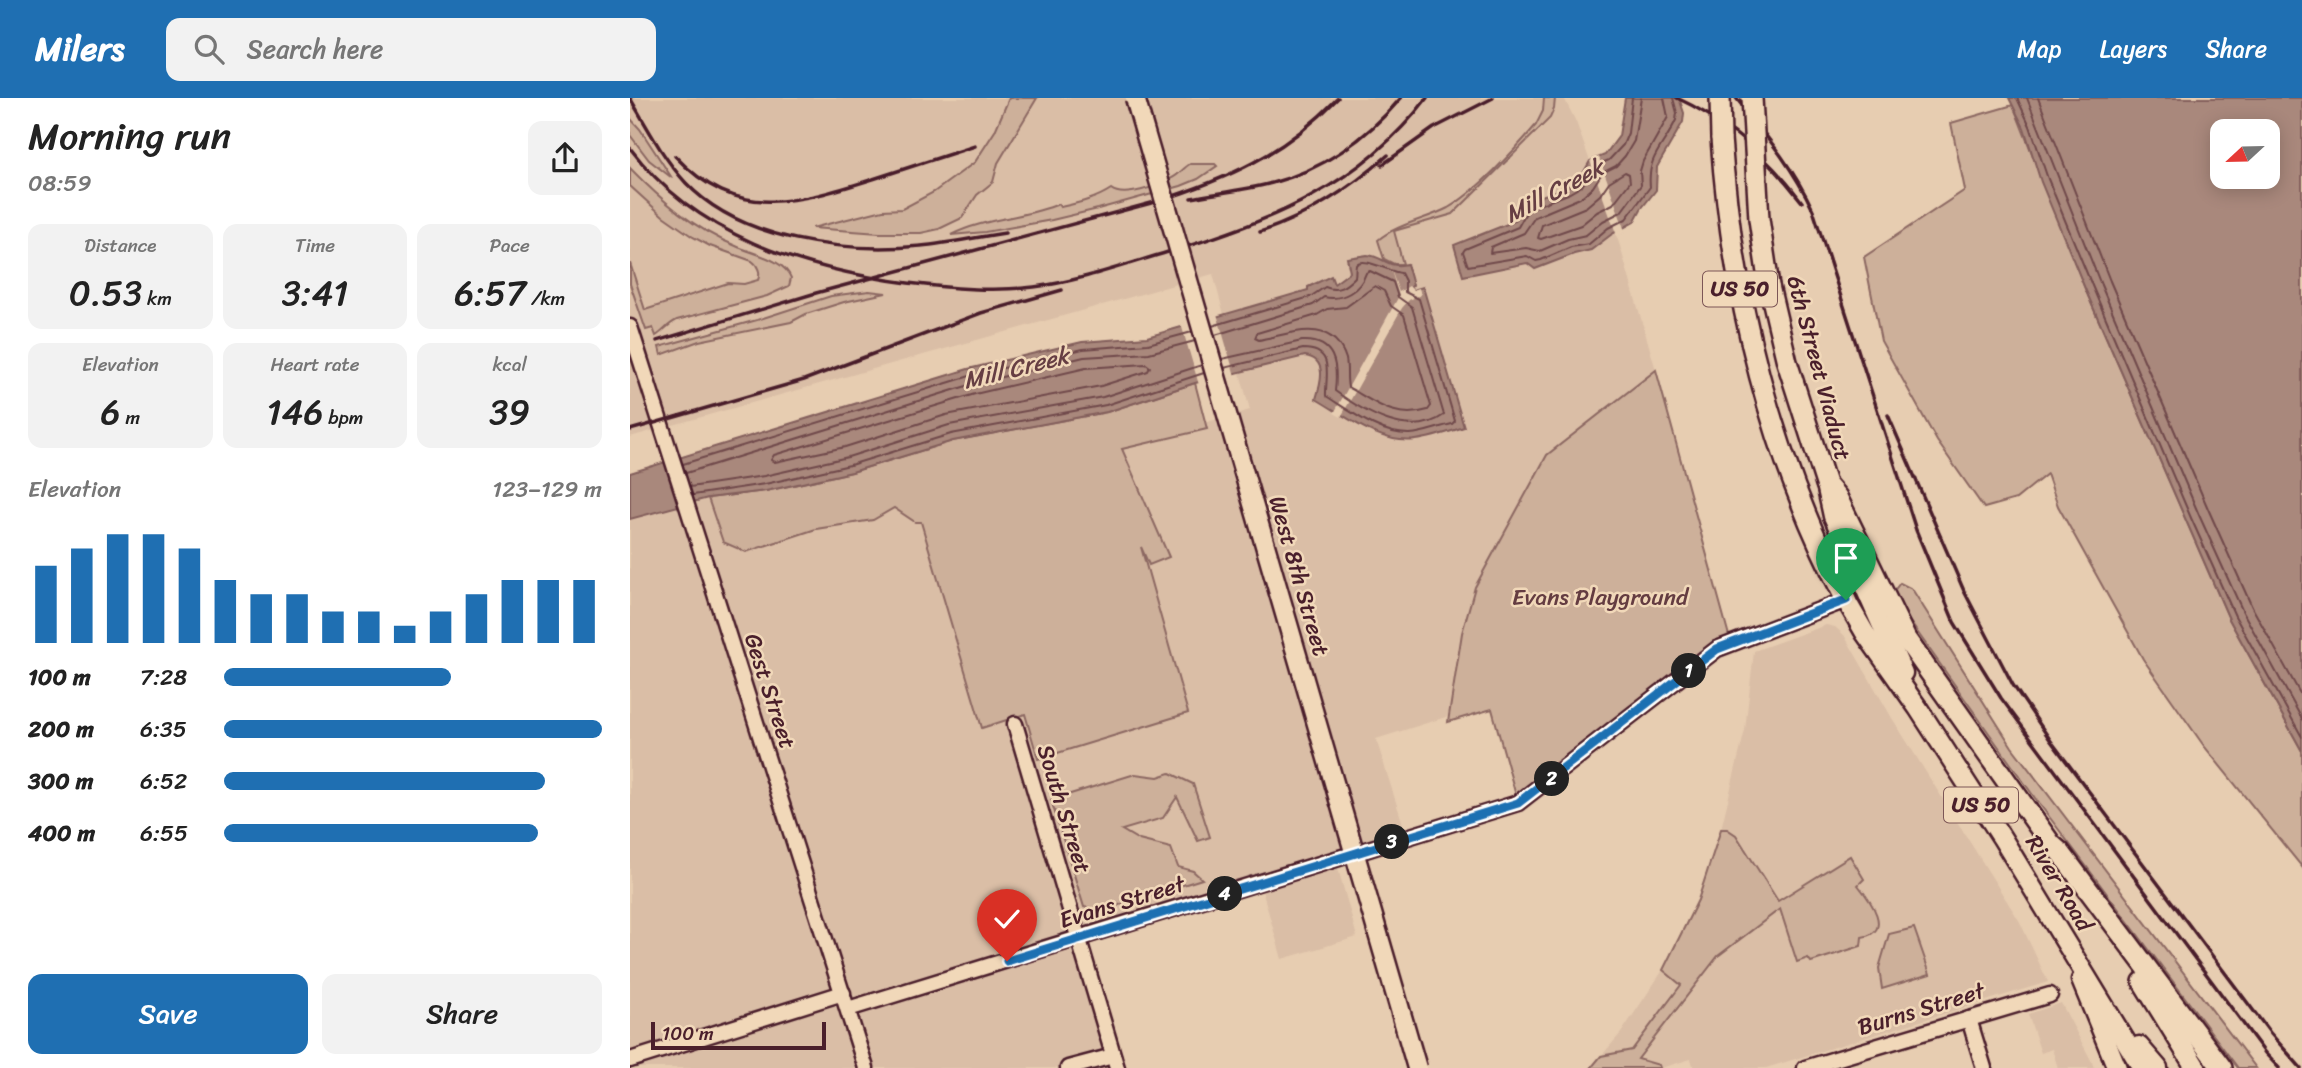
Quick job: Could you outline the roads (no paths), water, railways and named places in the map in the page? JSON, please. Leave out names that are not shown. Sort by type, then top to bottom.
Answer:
[{"type":"highway","name":"US 50","points":[[1720,98],[1726,207],[1736,274],[1777,437],[1825,560],[1846,600]]},
{"type":"highway","name":"6th Street Viaduct","points":[[1752,98],[1759,219],[1769,286],[1787,362],[1826,484],[1837,497],[1839,514],[1906,639],[2051,844],[2053,854],[2063,870],[2189,1038]]},
{"type":"highway","points":[[2189,1038],[2196,1068]]},
{"type":"highway","points":[[2189,1038],[2222,1068]]},
{"type":"main road","name":"West 8th Street","points":[[1135,98],[1417,1068]]},
{"type":"main road","name":"River Road","points":[[1839,514],[1918,708]]},
{"type":"main road","name":"River Road","points":[[1846,600],[1865,633],[1918,708],[2111,1014],[2142,1068]]},
{"type":"main road","points":[[2067,944],[2117,1068]]},
{"type":"main road","name":"River Road","points":[[2111,1014],[2158,1068]]},
{"type":"street","name":"Gest Street","points":[[630,327],[866,1068]]},
{"type":"street","name":"Evans Street","points":[[848,1009],[1518,803],[1717,649],[1846,600]]},
{"type":"street","name":"South Street","points":[[1015,724],[1115,1062]]},
{"type":"street","points":[[630,1060],[843,993]]},
{"type":"street","name":"Burns Street","points":[[1805,1068],[1826,1065],[2050,995]]},
{"type":"street","points":[[1969,1019],[1984,1068]]},
{"type":"street","points":[[1068,1068],[1115,1062]]},
{"type":"water","points":[[1625,98],[1679,98],[1684,113],[1683,122],[1657,167],[1656,190],[1634,222],[1591,250],[1535,269],[1527,263],[1463,276],[1454,245],[1515,221],[1523,203],[1571,185],[1581,177],[1590,161],[1605,155],[1619,136]]},
{"type":"water","points":[[2009,98],[2302,98],[2302,751],[2229,619],[2041,182],[2024,128]]},
{"type":"water","name":"Mill Creek","points":[[1367,255],[1390,264],[1407,264],[1413,285],[1410,288],[1413,290],[1423,287],[1464,427],[1416,440],[1376,434],[1316,399],[1321,379],[1320,367],[1312,358],[1305,356],[1195,383],[1107,412],[953,441],[852,472],[766,491],[708,498],[630,519],[630,473],[968,369],[1082,342],[1147,337],[1308,290],[1308,287],[1331,276],[1334,284],[1350,272],[1347,258]]},
{"type":"railway","points":[[630,98],[663,153],[686,183],[709,203],[764,230],[827,244],[891,248],[932,245],[1005,233]]},
{"type":"railway","points":[[657,341],[816,293],[1182,193],[1231,174],[1276,149],[1318,118],[1338,98]]},
{"type":"railway","points":[[1191,198],[1262,185],[1309,170],[1359,139],[1401,98]]},
{"type":"railway","points":[[630,148],[657,178],[686,204],[719,226],[791,257],[868,277],[908,283],[971,289],[1018,288],[1068,281],[1102,272],[1242,228],[1277,213],[1311,197],[1373,155],[1401,129],[1427,98]]},
{"type":"railway","points":[[1382,165],[1434,128],[1493,98]]},
{"type":"railway","points":[[1677,98],[1714,118],[1746,142],[1802,202]]},
{"type":"railway","points":[[1736,98],[1787,165],[1813,210],[1916,530],[1954,622],[2001,698],[2265,1053],[2279,1068]]},
{"type":"railway","points":[[675,156],[698,177],[721,191],[745,199],[769,201],[819,195],[975,146]]},
{"type":"railway","points":[[1260,232],[1295,218],[1328,200],[1388,155]]},
{"type":"railway","points":[[630,430],[804,380],[981,313],[1062,290]]},
{"type":"railway","points":[[1888,415],[1964,591],[2013,685],[2051,741],[2271,1034],[2301,1068]]},
{"type":"park label","name":"Evans Playground","points":[[1600,597]]}]
